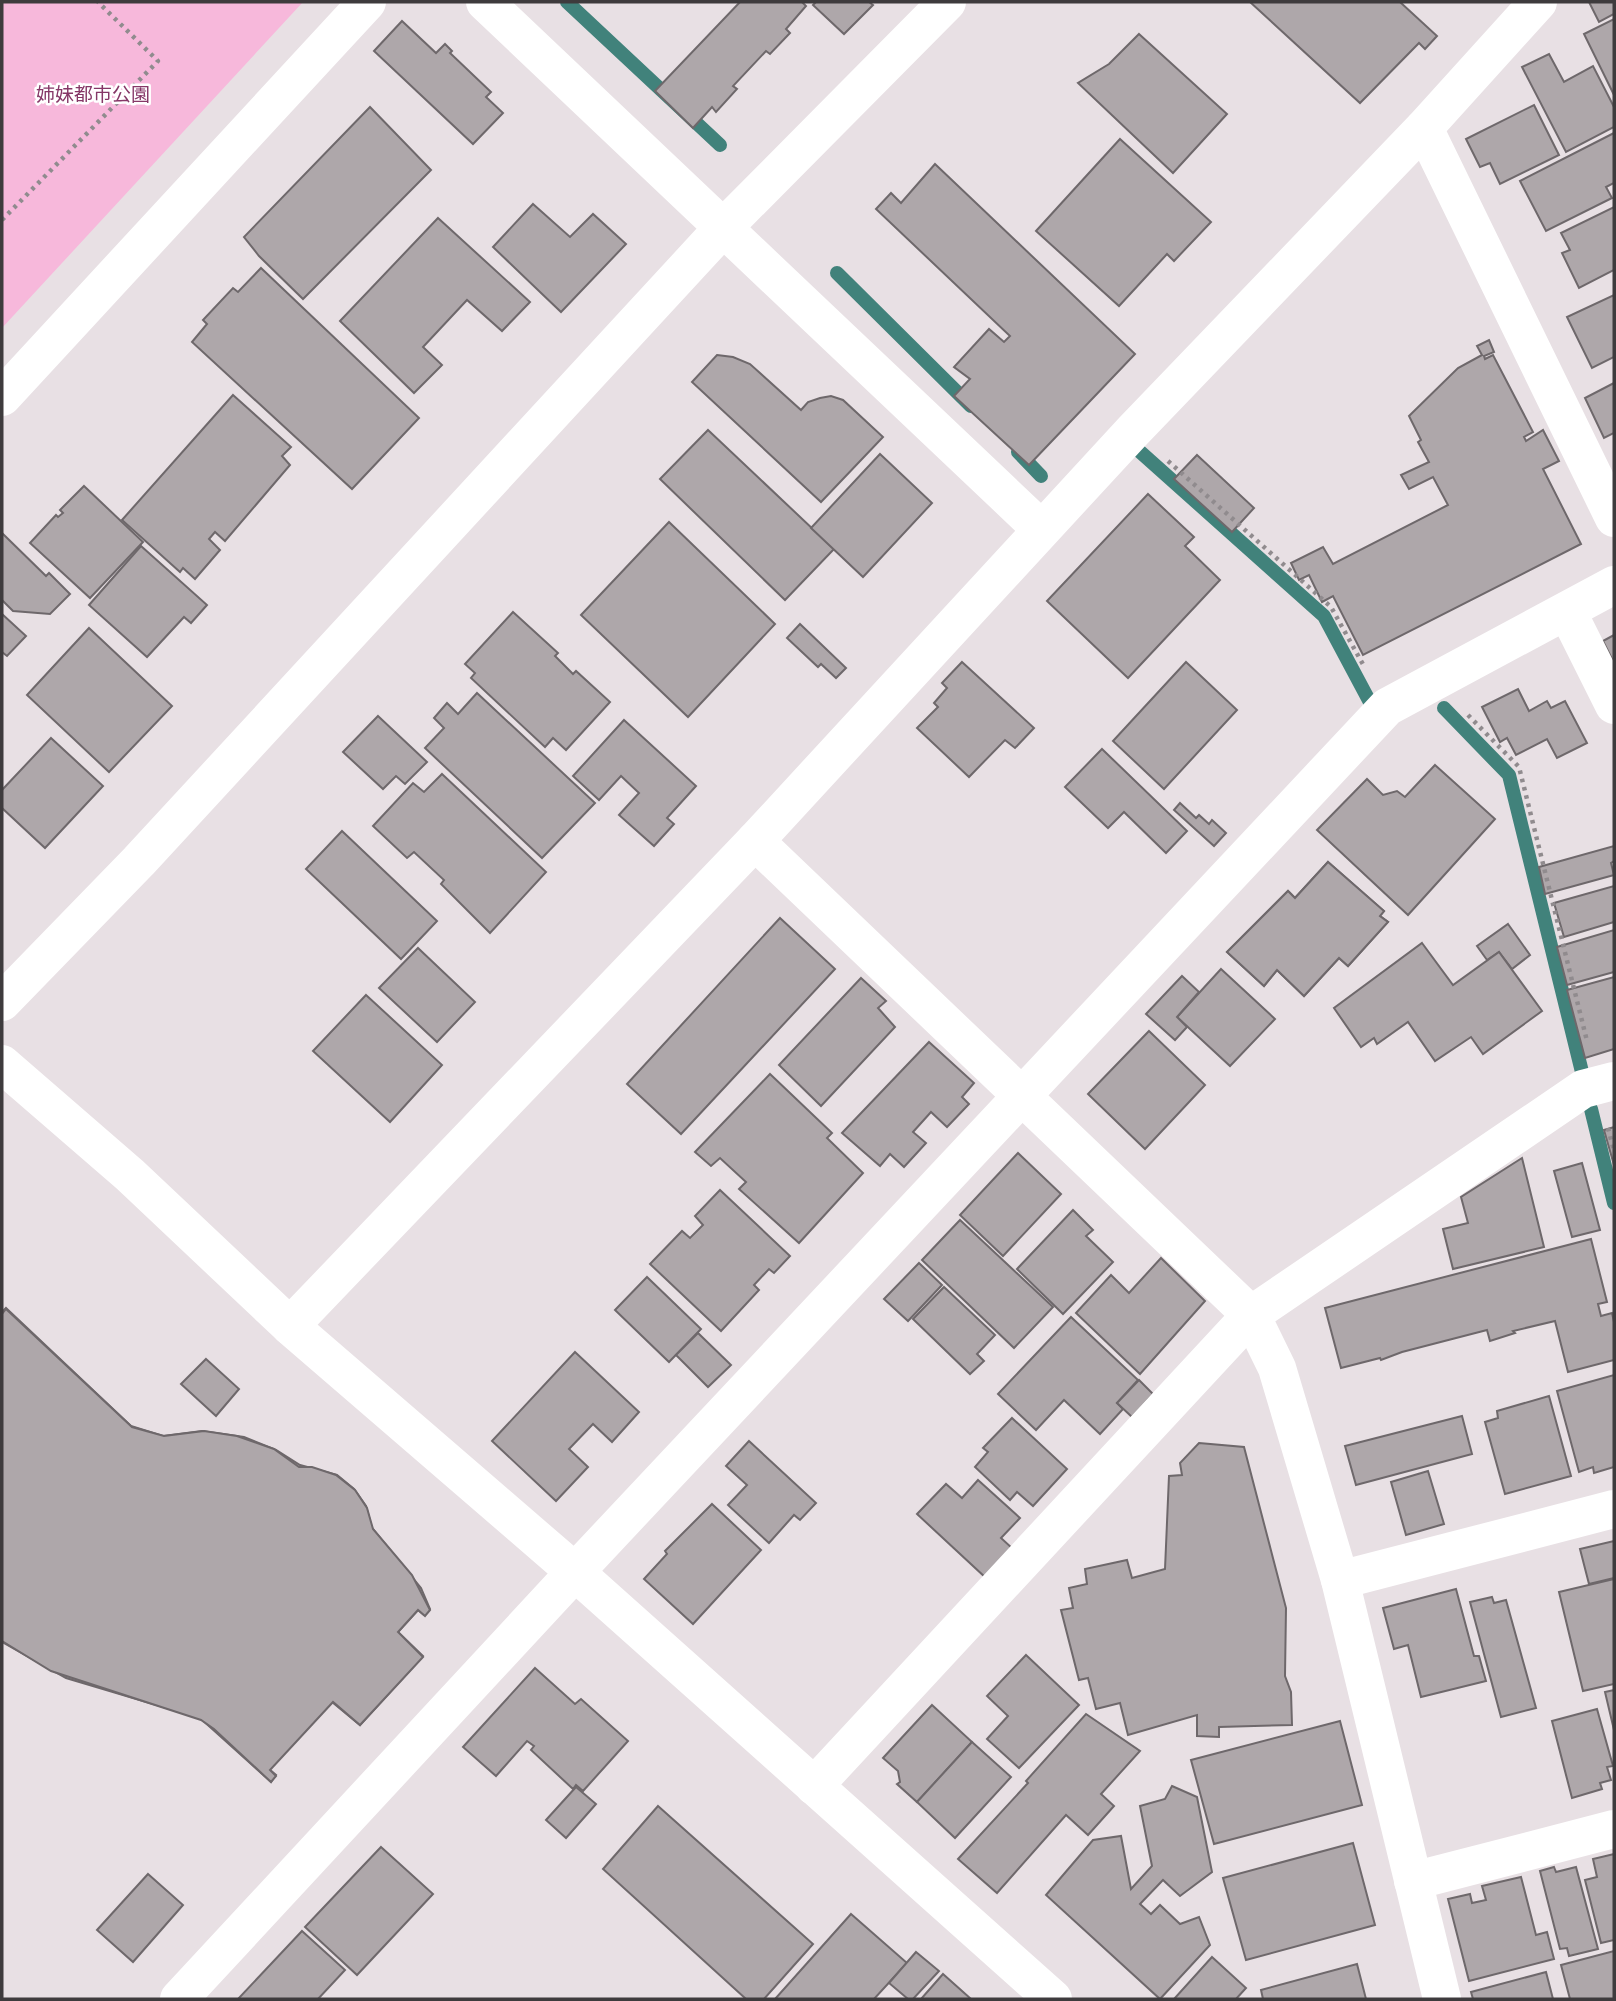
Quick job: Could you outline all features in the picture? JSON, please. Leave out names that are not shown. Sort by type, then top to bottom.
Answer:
[{"type":"street","points":[[2,397],[367,2]]},
{"type":"street","points":[[485,2],[1041,529]]},
{"type":"street","points":[[2,1002],[139,861],[723,228],[947,2]]},
{"type":"street","points":[[290,1326],[755,841],[1041,529],[1424,128],[1538,2]]},
{"type":"street","points":[[1424,128],[1614,518]]},
{"type":"street","points":[[179,1999],[575,1572],[1387,708],[1614,585]]},
{"type":"street","points":[[1567,611],[1614,705]]},
{"type":"street","points":[[755,841],[1251,1315],[1277,1368],[1340,1580],[1442,1999]]},
{"type":"street","points":[[2,1064],[130,1175],[290,1326],[575,1572],[1053,1999]]},
{"type":"street","points":[[814,1786],[1251,1315],[1583,1089],[1606,1083]]},
{"type":"street","points":[[1340,1580],[1614,1509]]},
{"type":"street","points":[[1413,1881],[1614,1829]]},
{"type":"path","points":[[2,220],[158,61],[98,2]]},
{"type":"path","points":[[1133,431],[1331,607],[1387,708]]},
{"type":"path","points":[[1436,682],[1519,766],[1606,1083],[1614,1151]]},
{"type":"green space","name":"姉妹都市公園","points":[[2,2],[303,2],[2,328]]},
{"type":"building","points":[[740,2],[802,2],[806,6],[786,29],[790,33],[770,54],[766,51],[733,86],[737,89],[716,112],[712,107],[693,128],[655,91]]},
{"type":"building","points":[[816,2],[869,2],[873,5],[844,34],[813,5]]},
{"type":"building","points":[[1250,2],[1400,2],[1437,36],[1425,49],[1419,43],[1360,103]]},
{"type":"building","points":[[1589,2],[1614,2],[1614,14],[1599,22]]},
{"type":"building","points":[[1614,19],[1614,95],[1584,34]]},
{"type":"building","points":[[402,21],[436,53],[445,44],[452,51],[450,53],[491,92],[486,97],[503,113],[473,144],[374,51]]},
{"type":"building","points":[[1139,34],[1227,114],[1173,173],[1078,83],[1109,64]]},
{"type":"building","points":[[1549,54],[1564,82],[1593,66],[1614,107],[1614,127],[1566,152],[1522,67]]},
{"type":"building","points":[[1534,105],[1559,155],[1500,184],[1490,163],[1480,167],[1466,139]]},
{"type":"building","points":[[370,107],[431,170],[303,299],[259,256],[244,237]]},
{"type":"building","points":[[1614,133],[1614,183],[1606,187],[1612,198],[1546,231],[1520,181]]},
{"type":"building","points":[[1120,139],[1211,222],[1174,261],[1167,254],[1119,306],[1036,231]]},
{"type":"building","points":[[935,164],[1135,354],[1029,465],[954,396],[970,379],[954,367],[989,329],[1004,342],[1010,336],[876,209],[891,193],[901,203]]},
{"type":"building","points":[[533,204],[570,237],[593,214],[626,244],[561,312],[493,247]]},
{"type":"building","points":[[1614,207],[1614,270],[1579,288],[1562,253],[1570,250],[1561,233]]},
{"type":"building","points":[[438,218],[530,302],[502,331],[467,300],[423,347],[442,365],[414,393],[340,321]]},
{"type":"building","points":[[261,268],[419,418],[352,489],[192,342],[207,324],[203,320],[233,288],[238,292]]},
{"type":"building","points":[[1614,295],[1614,357],[1592,368],[1567,317]]},
{"type":"building","points":[[1489,340],[1494,352],[1484,356],[1485,359],[1493,355],[1533,432],[1524,437],[1526,441],[1543,430],[1559,461],[1543,469],[1581,544],[1363,655],[1333,596],[1322,602],[1309,575],[1299,580],[1291,563],[1323,547],[1333,564],[1448,505],[1433,477],[1409,489],[1401,475],[1429,462],[1418,442],[1421,440],[1409,416],[1458,368],[1482,355],[1477,346]]},
{"type":"building","points":[[717,355],[733,357],[750,364],[801,410],[808,402],[820,398],[831,396],[843,400],[883,437],[821,502],[692,382]]},
{"type":"building","points":[[1614,383],[1614,433],[1604,438],[1585,398]]},
{"type":"building","points":[[233,395],[291,447],[282,456],[290,465],[225,541],[215,532],[209,539],[220,550],[195,579],[183,568],[180,572],[122,520]]},
{"type":"building","points":[[708,430],[834,549],[785,600],[660,479]]},
{"type":"building","points":[[880,454],[932,503],[863,577],[811,528]]},
{"type":"building","points":[[1197,455],[1254,508],[1232,532],[1174,479]]},
{"type":"building","points":[[84,486],[143,542],[90,598],[30,543],[56,515],[58,517],[63,513],[60,510]]},
{"type":"building","points":[[1148,494],[1194,537],[1185,546],[1220,580],[1128,678],[1047,601]]},
{"type":"building","points":[[669,522],[775,624],[688,717],[581,615]]},
{"type":"building","points":[[2,533],[46,576],[49,573],[70,594],[50,614],[13,611],[2,600]]},
{"type":"building","points":[[141,546],[207,605],[191,623],[184,617],[147,657],[89,605]]},
{"type":"building","points":[[513,612],[558,653],[555,656],[573,674],[576,671],[610,702],[566,750],[553,738],[545,747],[471,678],[475,673],[465,664]]},
{"type":"building","points":[[2,614],[26,636],[7,656],[2,652]]},
{"type":"building","points":[[800,624],[846,668],[836,678],[821,664],[818,667],[787,638]]},
{"type":"building","points":[[89,628],[172,706],[109,772],[27,695]]},
{"type":"building","points":[[1614,635],[1614,663],[1603,641]]},
{"type":"building","points":[[962,662],[1034,728],[1015,748],[1005,740],[969,777],[917,728],[938,707],[934,703],[947,688],[942,683]]},
{"type":"building","points":[[1186,662],[1237,710],[1164,789],[1113,741]]},
{"type":"building","points":[[1518,689],[1529,711],[1547,701],[1551,708],[1565,701],[1587,743],[1557,758],[1547,739],[1516,755],[1507,738],[1500,742],[1482,707]]},
{"type":"building","points":[[477,693],[595,803],[542,858],[425,748],[444,728],[434,718],[447,703],[458,714]]},
{"type":"building","points":[[378,716],[427,762],[405,784],[396,776],[383,789],[343,752]]},
{"type":"building","points":[[624,720],[696,786],[667,818],[674,824],[654,846],[619,815],[639,793],[621,776],[599,800],[573,776]]},
{"type":"building","points":[[51,738],[103,786],[45,848],[2,808],[2,790]]},
{"type":"building","points":[[1102,749],[1187,831],[1166,853],[1124,812],[1108,828],[1065,787]]},
{"type":"building","points":[[1435,765],[1495,819],[1408,915],[1317,830],[1367,779],[1383,795],[1397,791],[1405,797]]},
{"type":"building","points":[[442,774],[546,872],[490,933],[441,884],[444,880],[414,852],[407,858],[373,826],[413,783],[424,792]]},
{"type":"building","points":[[1180,803],[1196,818],[1199,815],[1209,824],[1212,820],[1226,833],[1214,846],[1174,810]]},
{"type":"building","points":[[342,831],[437,921],[401,959],[306,869]]},
{"type":"building","points":[[1614,846],[1614,861],[1611,863],[1614,875],[1545,894],[1539,867]]},
{"type":"building","points":[[1328,862],[1384,911],[1380,916],[1388,922],[1348,966],[1339,958],[1304,996],[1277,970],[1264,986],[1227,952],[1288,891],[1295,898]]},
{"type":"building","points":[[1328,862],[1384,911],[1380,916],[1388,922],[1348,966],[1339,958],[1304,996],[1277,970],[1264,986],[1227,952],[1288,891],[1295,898]]},
{"type":"building","points":[[1614,886],[1614,922],[1564,937],[1554,903]]},
{"type":"building","points":[[780,918],[835,969],[681,1134],[627,1084]]},
{"type":"building","points":[[1508,924],[1530,955],[1512,969],[1499,952],[1487,960],[1477,946]]},
{"type":"building","points":[[1614,930],[1614,972],[1567,985],[1557,947]]},
{"type":"building","points":[[1422,943],[1453,985],[1499,952],[1542,1011],[1483,1054],[1471,1037],[1435,1061],[1408,1022],[1377,1044],[1374,1038],[1361,1047],[1334,1008]]},
{"type":"building","points":[[418,948],[475,1002],[437,1042],[379,988]]},
{"type":"building","points":[[1221,969],[1275,1019],[1230,1066],[1177,1017]]},
{"type":"building","points":[[1182,976],[1199,992],[1177,1017],[1187,1027],[1175,1040],[1146,1014]]},
{"type":"building","points":[[1614,977],[1614,1049],[1585,1058],[1567,990]]},
{"type":"building","points":[[861,978],[886,1001],[878,1008],[895,1027],[821,1106],[779,1065]]},
{"type":"building","points":[[366,995],[442,1065],[390,1122],[313,1051]]},
{"type":"building","points":[[1149,1031],[1205,1085],[1145,1149],[1088,1094]]},
{"type":"building","points":[[929,1042],[974,1083],[962,1097],[969,1104],[947,1127],[931,1112],[913,1132],[926,1143],[904,1167],[890,1154],[880,1166],[842,1133]]},
{"type":"building","points":[[770,1074],[832,1133],[827,1138],[863,1173],[799,1243],[739,1189],[746,1182],[720,1158],[711,1166],[695,1152]]},
{"type":"building","points":[[1614,1127],[1614,1165],[1604,1130]]},
{"type":"building","points":[[1018,1153],[1061,1194],[1003,1256],[960,1215]]},
{"type":"building","points":[[1522,1158],[1544,1247],[1453,1269],[1443,1229],[1468,1223],[1461,1197]]},
{"type":"building","points":[[1582,1163],[1600,1230],[1572,1237],[1554,1171]]},
{"type":"building","points":[[720,1190],[790,1256],[774,1273],[769,1269],[754,1285],[759,1290],[721,1331],[650,1264],[682,1231],[690,1238],[703,1225],[695,1216]]},
{"type":"building","points":[[1073,1210],[1093,1230],[1086,1236],[1113,1262],[1063,1314],[1017,1269]]},
{"type":"building","points":[[960,1220],[1053,1307],[1014,1348],[922,1260]]},
{"type":"building","points":[[1591,1239],[1607,1302],[1598,1304],[1601,1316],[1612,1313],[1614,1322],[1614,1360],[1568,1372],[1555,1321],[1513,1331],[1515,1333],[1490,1341],[1487,1330],[1381,1360],[1380,1358],[1341,1368],[1325,1308]]},
{"type":"building","points":[[1161,1258],[1205,1301],[1140,1374],[1076,1313],[1111,1275],[1129,1293]]},
{"type":"building","points":[[919,1263],[942,1285],[908,1321],[884,1299]]},
{"type":"building","points":[[647,1277],[701,1329],[669,1362],[615,1310]]},
{"type":"building","points":[[944,1287],[995,1335],[977,1354],[984,1361],[970,1374],[913,1319]]},
{"type":"building","points":[[6,1308],[131,1426],[163,1436],[202,1431],[244,1437],[276,1450],[300,1465],[337,1475],[354,1489],[366,1506],[372,1528],[421,1588],[430,1609],[424,1615],[418,1610],[398,1632],[423,1656],[360,1725],[332,1702],[269,1769],[276,1775],[271,1782],[200,1718],[66,1678],[2,1642],[2,1312]]},
{"type":"building","points":[[6,1309],[132,1427],[164,1436],[204,1431],[237,1436],[274,1449],[299,1467],[312,1467],[336,1475],[355,1490],[367,1508],[373,1529],[412,1575],[430,1610],[425,1616],[418,1610],[398,1632],[423,1657],[360,1725],[333,1702],[270,1770],[276,1776],[271,1782],[201,1720],[51,1671],[2,1641],[2,1314]]},
{"type":"building","points":[[1071,1317],[1138,1380],[1117,1403],[1123,1409],[1100,1434],[1064,1400],[1036,1430],[998,1394]]},
{"type":"building","points":[[698,1333],[731,1365],[708,1387],[676,1355]]},
{"type":"building","points":[[575,1352],[639,1412],[612,1442],[593,1424],[569,1449],[588,1467],[556,1501],[492,1441]]},
{"type":"building","points":[[206,1359],[239,1389],[216,1416],[181,1384]]},
{"type":"building","points":[[1614,1375],[1614,1467],[1594,1473],[1593,1467],[1579,1472],[1557,1391]]},
{"type":"building","points":[[1139,1380],[1153,1394],[1132,1417],[1117,1403]]},
{"type":"building","points":[[1549,1396],[1571,1476],[1505,1494],[1485,1422],[1498,1418],[1497,1411]]},
{"type":"building","points":[[1462,1416],[1472,1454],[1356,1485],[1345,1446]]},
{"type":"building","points":[[1012,1418],[1067,1469],[1033,1506],[1017,1492],[1010,1500],[975,1467],[988,1452],[983,1448]]},
{"type":"building","points":[[749,1441],[816,1503],[800,1520],[794,1515],[769,1543],[728,1505],[747,1485],[726,1466]]},
{"type":"building","points":[[1199,1443],[1244,1447],[1286,1608],[1285,1676],[1291,1692],[1292,1725],[1219,1727],[1219,1737],[1197,1736],[1197,1715],[1128,1735],[1120,1703],[1096,1709],[1088,1678],[1079,1680],[1061,1610],[1073,1608],[1069,1588],[1087,1584],[1085,1569],[1127,1560],[1132,1578],[1165,1569],[1169,1476],[1182,1475],[1180,1463]]},
{"type":"building","points":[[1428,1471],[1444,1524],[1406,1535],[1391,1482]]},
{"type":"building","points":[[978,1480],[1020,1518],[1001,1538],[1013,1549],[986,1578],[917,1514],[946,1484],[962,1498]]},
{"type":"building","points":[[712,1504],[761,1550],[693,1624],[644,1579],[667,1554],[665,1551]]},
{"type":"building","points":[[1614,1541],[1614,1578],[1589,1584],[1580,1549]]},
{"type":"building","points":[[1614,1579],[1614,1684],[1583,1691],[1559,1592]]},
{"type":"building","points":[[1456,1589],[1474,1656],[1479,1656],[1486,1681],[1421,1697],[1408,1645],[1394,1649],[1383,1608]]},
{"type":"building","points":[[1492,1597],[1494,1603],[1506,1600],[1536,1708],[1501,1717],[1470,1602]]},
{"type":"building","points":[[1026,1655],[1079,1705],[1019,1768],[987,1739],[1008,1716],[987,1696]]},
{"type":"building","points":[[535,1668],[575,1704],[581,1699],[628,1741],[583,1791],[576,1785],[573,1789],[531,1750],[534,1746],[527,1741],[496,1776],[463,1747]]},
{"type":"building","points":[[1614,1690],[1614,1730],[1605,1692]]},
{"type":"building","points":[[932,1705],[972,1742],[917,1802],[897,1784],[900,1782],[898,1771],[883,1758]]},
{"type":"building","points":[[1597,1709],[1613,1766],[1607,1767],[1611,1780],[1600,1783],[1602,1789],[1572,1798],[1552,1721]]},
{"type":"building","points":[[1086,1714],[1140,1751],[1101,1794],[1114,1806],[1088,1835],[1066,1815],[997,1893],[958,1859],[1028,1783],[1026,1781]]},
{"type":"building","points":[[1340,1721],[1362,1805],[1214,1844],[1191,1760]]},
{"type":"building","points":[[972,1742],[1011,1777],[955,1838],[917,1802]]},
{"type":"building","points":[[1172,1786],[1197,1797],[1212,1872],[1180,1896],[1163,1880],[1140,1904],[1151,1914],[1160,1905],[1180,1924],[1199,1917],[1210,1945],[1160,1999],[1046,1895],[1093,1840],[1121,1836],[1131,1889],[1152,1866],[1140,1806],[1165,1799]]},
{"type":"building","points":[[576,1787],[596,1804],[566,1838],[546,1820]]},
{"type":"building","points":[[658,1806],[813,1944],[764,1999],[746,1999],[603,1869]]},
{"type":"building","points":[[1353,1843],[1375,1925],[1246,1960],[1223,1878]]},
{"type":"building","points":[[381,1847],[433,1894],[357,1975],[305,1927]]},
{"type":"building","points":[[1614,1854],[1614,1940],[1601,1943],[1585,1880],[1597,1877],[1593,1859]]},
{"type":"building","points":[[1554,1867],[1556,1872],[1576,1867],[1598,1949],[1569,1956],[1567,1948],[1560,1949],[1540,1871]]},
{"type":"building","points":[[148,1874],[183,1905],[133,1962],[97,1930]]},
{"type":"building","points":[[1521,1877],[1536,1935],[1547,1932],[1554,1959],[1469,1981],[1448,1899],[1470,1894],[1472,1903],[1486,1900],[1482,1886]]},
{"type":"building","points":[[851,1914],[907,1963],[874,1999],[775,1999]]},
{"type":"building","points":[[302,1931],[345,1970],[318,1999],[238,1999]]},
{"type":"building","points":[[1614,1951],[1614,1999],[1570,1999],[1561,1965]]},
{"type":"building","points":[[916,1952],[939,1971],[913,1999],[908,1999],[889,1983]]},
{"type":"building","points":[[1212,1957],[1246,1988],[1236,1999],[1174,1999]]},
{"type":"building","points":[[1357,1964],[1366,1999],[1263,1999],[1261,1990]]},
{"type":"building","points":[[1546,1972],[1553,1999],[1473,1999],[1471,1992]]},
{"type":"building","points":[[943,1974],[971,1999],[921,1999]]},
{"type":"waterway","points":[[567,2],[720,145]]},
{"type":"waterway","points":[[837,273],[971,406]]},
{"type":"waterway","points":[[1137,449],[1324,616],[1372,706]]},
{"type":"waterway","points":[[1018,452],[1041,476]]},
{"type":"waterway","points":[[1444,708],[1509,775],[1582,1072]]},
{"type":"waterway","points":[[1591,1109],[1614,1203]]}]
